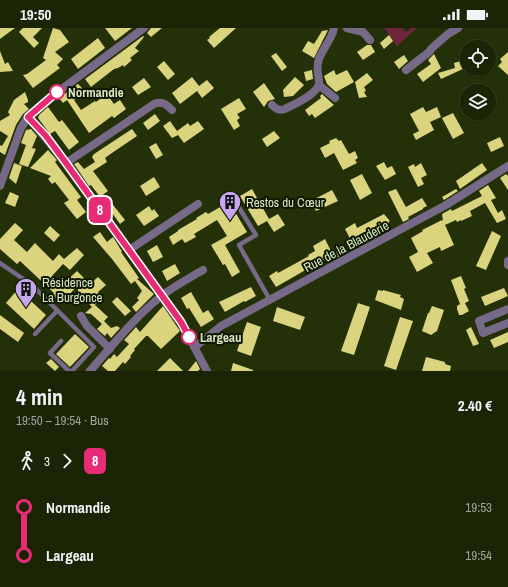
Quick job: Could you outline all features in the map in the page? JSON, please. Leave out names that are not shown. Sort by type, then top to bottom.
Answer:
[{"type":"street","points":[[0,186],[21,128],[28,117],[55,94],[144,28]]},
{"type":"street","points":[[272,105],[279,110],[285,109],[314,92],[318,88],[318,61],[334,28]]},
{"type":"street","points":[[348,28],[363,32],[370,40]]},
{"type":"street","points":[[406,70],[429,52],[448,34],[458,28]]},
{"type":"street","points":[[319,85],[335,98]]},
{"type":"street","points":[[66,163],[154,104],[163,102],[172,110]]},
{"type":"street","points":[[28,117],[46,136],[181,322],[207,371]]},
{"type":"street","name":"Rue de la Blauderie","points":[[195,347],[221,326],[446,205],[508,166]]},
{"type":"street","points":[[129,250],[198,204]]},
{"type":"street","points":[[90,371],[132,324],[162,296],[203,270]]},
{"type":"street","points":[[508,309],[479,321],[483,333],[508,324]]},
{"type":"street","points":[[81,316],[87,326],[110,348]]},
{"type":"lane","points":[[230,193],[256,235],[239,245],[270,300]]},
{"type":"lane","points":[[0,263],[32,285],[94,347],[71,371],[50,353],[61,342]]},
{"type":"lane","points":[[35,334],[57,311]]},
{"type":"shaded area","points":[[384,28],[403,28],[406,32],[411,28],[417,28],[397,46]]},
{"type":"building","points":[[0,28],[15,28],[0,39]]},
{"type":"building","points":[[23,28],[42,28],[33,37],[39,43],[34,48],[19,32]]},
{"type":"building","points":[[53,28],[60,30],[69,42],[55,52],[63,59],[57,65],[60,68],[33,88],[23,75],[27,74],[46,60],[43,58]]},
{"type":"building","points":[[105,28],[132,28],[115,41]]},
{"type":"building","points":[[151,28],[162,28],[151,37],[147,33]]},
{"type":"building","points":[[220,28],[236,28],[214,48],[207,40]]},
{"type":"building","points":[[328,30],[314,58],[302,51],[308,41],[314,44],[322,31]]},
{"type":"building","points":[[389,35],[393,41],[384,49],[380,43]]},
{"type":"building","points":[[143,36],[144,37],[135,48],[139,51],[130,58],[132,60],[124,67],[123,65],[114,69],[91,87],[85,79]]},
{"type":"building","points":[[98,38],[105,48],[78,69],[71,59]]},
{"type":"building","points":[[367,45],[371,45],[375,52],[363,60],[357,52]]},
{"type":"building","points":[[0,51],[5,64],[8,62],[13,71],[0,72]]},
{"type":"building","points":[[508,52],[508,75],[498,66],[502,62],[500,59]]},
{"type":"building","points":[[276,53],[287,67],[282,71],[271,56]]},
{"type":"building","points":[[434,54],[441,68],[423,82],[417,74],[431,64],[428,60]]},
{"type":"building","points":[[404,55],[408,61],[399,69],[394,62]]},
{"type":"building","points":[[164,61],[175,74],[168,80],[157,67]]},
{"type":"building","points":[[460,61],[460,70],[441,79],[438,73],[455,68],[454,63]]},
{"type":"building","points":[[312,70],[313,79],[306,81],[304,72]]},
{"type":"building","points":[[334,70],[336,75],[347,70],[354,82],[336,92],[327,84],[324,76]]},
{"type":"building","points":[[367,73],[373,80],[364,87],[366,91],[364,92],[367,97],[359,98],[355,82]]},
{"type":"building","points":[[192,77],[199,86],[207,80],[214,88],[202,98],[197,91],[180,104],[172,93]]},
{"type":"building","points":[[295,77],[304,85],[293,96],[284,97],[283,90]]},
{"type":"building","points":[[144,78],[151,87],[138,95],[132,87]]},
{"type":"building","points":[[264,83],[275,99],[268,101],[264,107],[253,92]]},
{"type":"building","points":[[78,84],[85,91],[74,100],[81,110],[95,101],[96,102],[106,93],[114,104],[120,100],[126,109],[114,118],[112,116],[89,133],[67,100],[63,103],[59,98]]},
{"type":"building","points":[[25,92],[28,102],[24,104],[29,109],[23,114],[16,125],[5,155],[0,152],[0,145],[2,146],[8,136],[0,131],[0,121],[10,115],[8,112],[14,100]]},
{"type":"building","points":[[322,94],[334,105],[315,118],[312,114],[309,116],[305,110],[321,98],[320,96]]},
{"type":"building","points":[[239,98],[246,109],[237,114],[240,118],[237,120],[240,126],[234,130],[221,109]]},
{"type":"building","points":[[48,107],[59,122],[62,120],[79,142],[69,150],[55,131],[50,134],[38,118],[39,115]]},
{"type":"building","points":[[423,107],[426,112],[437,107],[441,117],[430,122],[434,130],[416,140],[413,134],[419,131],[410,114]]},
{"type":"building","points":[[453,113],[464,133],[453,139],[442,118]]},
{"type":"building","points":[[155,114],[160,121],[148,130],[143,123]]},
{"type":"building","points":[[170,121],[177,131],[188,123],[190,126],[198,121],[204,129],[184,143],[178,135],[172,138],[163,126]]},
{"type":"building","points":[[31,129],[37,136],[32,148],[36,149],[28,167],[19,164],[26,145],[21,143],[26,130]]},
{"type":"building","points":[[132,129],[137,136],[105,158],[107,162],[93,171],[108,191],[100,197],[91,185],[89,186],[74,164],[78,162],[84,169],[95,162],[92,157],[94,154]]},
{"type":"building","points":[[274,131],[280,138],[267,147],[262,139]]},
{"type":"building","points":[[500,137],[504,146],[491,152],[487,143]]},
{"type":"building","points":[[336,138],[339,141],[341,140],[349,154],[355,151],[358,158],[355,160],[357,163],[343,170],[334,153],[325,158],[320,148]]},
{"type":"building","points":[[156,143],[163,155],[156,159],[149,147]]},
{"type":"building","points":[[48,150],[57,160],[55,162],[81,197],[77,200],[86,212],[77,219],[64,203],[69,200],[55,182],[52,184],[48,179],[51,176],[30,168]]},
{"type":"building","points":[[384,162],[387,168],[392,166],[396,174],[385,180],[376,166]]},
{"type":"building","points":[[14,163],[22,166],[16,184],[9,178]]},
{"type":"building","points":[[421,163],[427,175],[421,178],[424,184],[418,187],[408,167],[414,164],[415,167]]},
{"type":"building","points":[[482,163],[487,170],[460,189],[456,181]]},
{"type":"building","points":[[362,174],[372,193],[360,200],[350,180]]},
{"type":"building","points":[[506,174],[508,176],[508,190],[500,178]]},
{"type":"building","points":[[154,177],[160,187],[146,196],[140,186]]},
{"type":"building","points":[[488,185],[496,198],[491,200],[498,213],[502,210],[506,219],[497,223],[485,203],[470,211],[472,216],[457,222],[456,220],[445,225],[454,245],[441,251],[440,247],[427,253],[433,263],[417,272],[409,257],[418,252],[411,238],[423,231],[422,230],[442,220],[443,221],[442,214],[451,209],[452,211],[482,196],[479,191]]},
{"type":"building","points":[[252,189],[269,219],[278,214],[285,225],[274,232],[267,221],[258,226],[240,196]]},
{"type":"building","points":[[396,189],[406,207],[422,198],[427,206],[408,217],[409,219],[403,222],[388,192]]},
{"type":"building","points":[[456,189],[458,191],[444,200],[442,197]]},
{"type":"building","points":[[332,190],[338,201],[316,211],[311,201]]},
{"type":"building","points":[[10,192],[19,196],[15,207],[5,203]]},
{"type":"building","points":[[106,196],[125,220],[120,224],[102,199]]},
{"type":"building","points":[[229,202],[247,232],[225,245],[240,272],[232,277],[225,264],[223,265],[211,245],[227,236],[217,220],[194,234],[196,237],[185,243],[182,239],[173,245],[169,237],[206,212],[208,214]]},
{"type":"building","points":[[149,206],[152,211],[154,209],[159,216],[144,226],[136,215]]},
{"type":"building","points":[[384,214],[390,221],[389,223],[362,237],[365,242],[355,248],[345,229],[355,223],[357,228]]},
{"type":"building","points":[[15,223],[23,230],[14,240],[27,252],[35,243],[53,261],[59,254],[64,259],[77,248],[84,255],[70,270],[63,264],[52,276],[62,285],[77,271],[90,284],[98,277],[106,285],[98,292],[102,297],[93,307],[95,305],[108,317],[104,321],[111,328],[117,326],[120,328],[111,338],[107,333],[105,336],[97,329],[102,324],[91,314],[85,313],[92,307],[83,297],[78,297],[78,285],[67,297],[50,298],[54,293],[20,261],[17,264],[0,249],[0,239]]},
{"type":"building","points":[[50,226],[60,235],[54,242],[44,233]]},
{"type":"building","points":[[492,231],[501,236],[486,270],[476,266]]},
{"type":"building","points":[[100,232],[107,242],[113,237],[122,251],[121,252],[139,278],[137,279],[154,294],[136,312],[132,307],[139,300],[137,298],[142,291],[135,281],[131,284],[93,237]]},
{"type":"building","points":[[325,239],[332,253],[343,249],[345,253],[329,262],[327,259],[276,287],[269,276],[277,271],[278,273],[309,256],[308,255],[315,251],[313,246]]},
{"type":"building","points":[[157,245],[163,257],[153,262],[147,251]]},
{"type":"building","points":[[175,264],[180,273],[167,281],[162,271]]},
{"type":"building","points":[[461,276],[469,301],[465,303],[469,311],[459,315],[457,306],[460,304],[451,280]]},
{"type":"building","points":[[251,287],[256,296],[225,312],[219,302]]},
{"type":"building","points":[[504,288],[508,296],[485,306],[481,297]]},
{"type":"building","name":"Résidence La Burgonce","points":[[18,289],[46,315],[34,329],[6,303]]},
{"type":"building","points":[[378,290],[401,295],[400,297],[404,299],[401,310],[375,300]]},
{"type":"building","points":[[191,292],[203,313],[208,310],[214,319],[201,327],[189,308],[187,309],[181,298]]},
{"type":"building","points":[[117,297],[131,311],[125,316],[112,302]]},
{"type":"building","points":[[358,303],[370,307],[354,355],[341,351]]},
{"type":"building","points":[[163,306],[180,331],[161,349],[148,336],[146,336],[134,349],[135,350],[130,356],[131,357],[125,364],[123,362],[115,371],[108,371],[102,366],[114,354],[117,357],[129,344],[124,340],[136,327],[140,332]]},
{"type":"building","points":[[432,306],[444,310],[437,331],[431,335],[422,331]]},
{"type":"building","points":[[277,307],[305,317],[300,330],[273,321]]},
{"type":"building","points":[[0,315],[24,333],[18,342],[0,329]]},
{"type":"building","points":[[400,317],[413,321],[396,370],[384,366]]},
{"type":"building","points":[[247,322],[261,327],[251,356],[237,351]]},
{"type":"building","points":[[471,327],[479,344],[473,346],[466,330]]},
{"type":"building","points":[[508,332],[508,342],[494,348],[490,340]]},
{"type":"building","name":"Résidence La Burgonce","points":[[75,334],[89,347],[70,367],[56,354]]},
{"type":"building","points":[[426,357],[445,362],[445,364],[451,366],[450,371],[422,371]]},
{"type":"building","points":[[170,358],[183,371],[157,371]]},
{"type":"building","points":[[51,359],[59,367],[55,371],[46,363]]},
{"type":"building","points":[[196,361],[200,369],[198,371],[188,371]]},
{"type":"building","points":[[233,363],[253,370],[253,371],[231,371]]},
{"type":"bus line","name":"8","points":[[57,92],[33,111],[28,117],[46,136],[75,175],[181,322],[189,337]]},
{"type":"place","name":"Normandie","points":[[57,92]]},
{"type":"place","name":"Restos du Cœur","points":[[230,222]]},
{"type":"place","name":"Résidence La Burgonce","points":[[26,308]]},
{"type":"place","name":"Largeau","points":[[189,337]]}]
